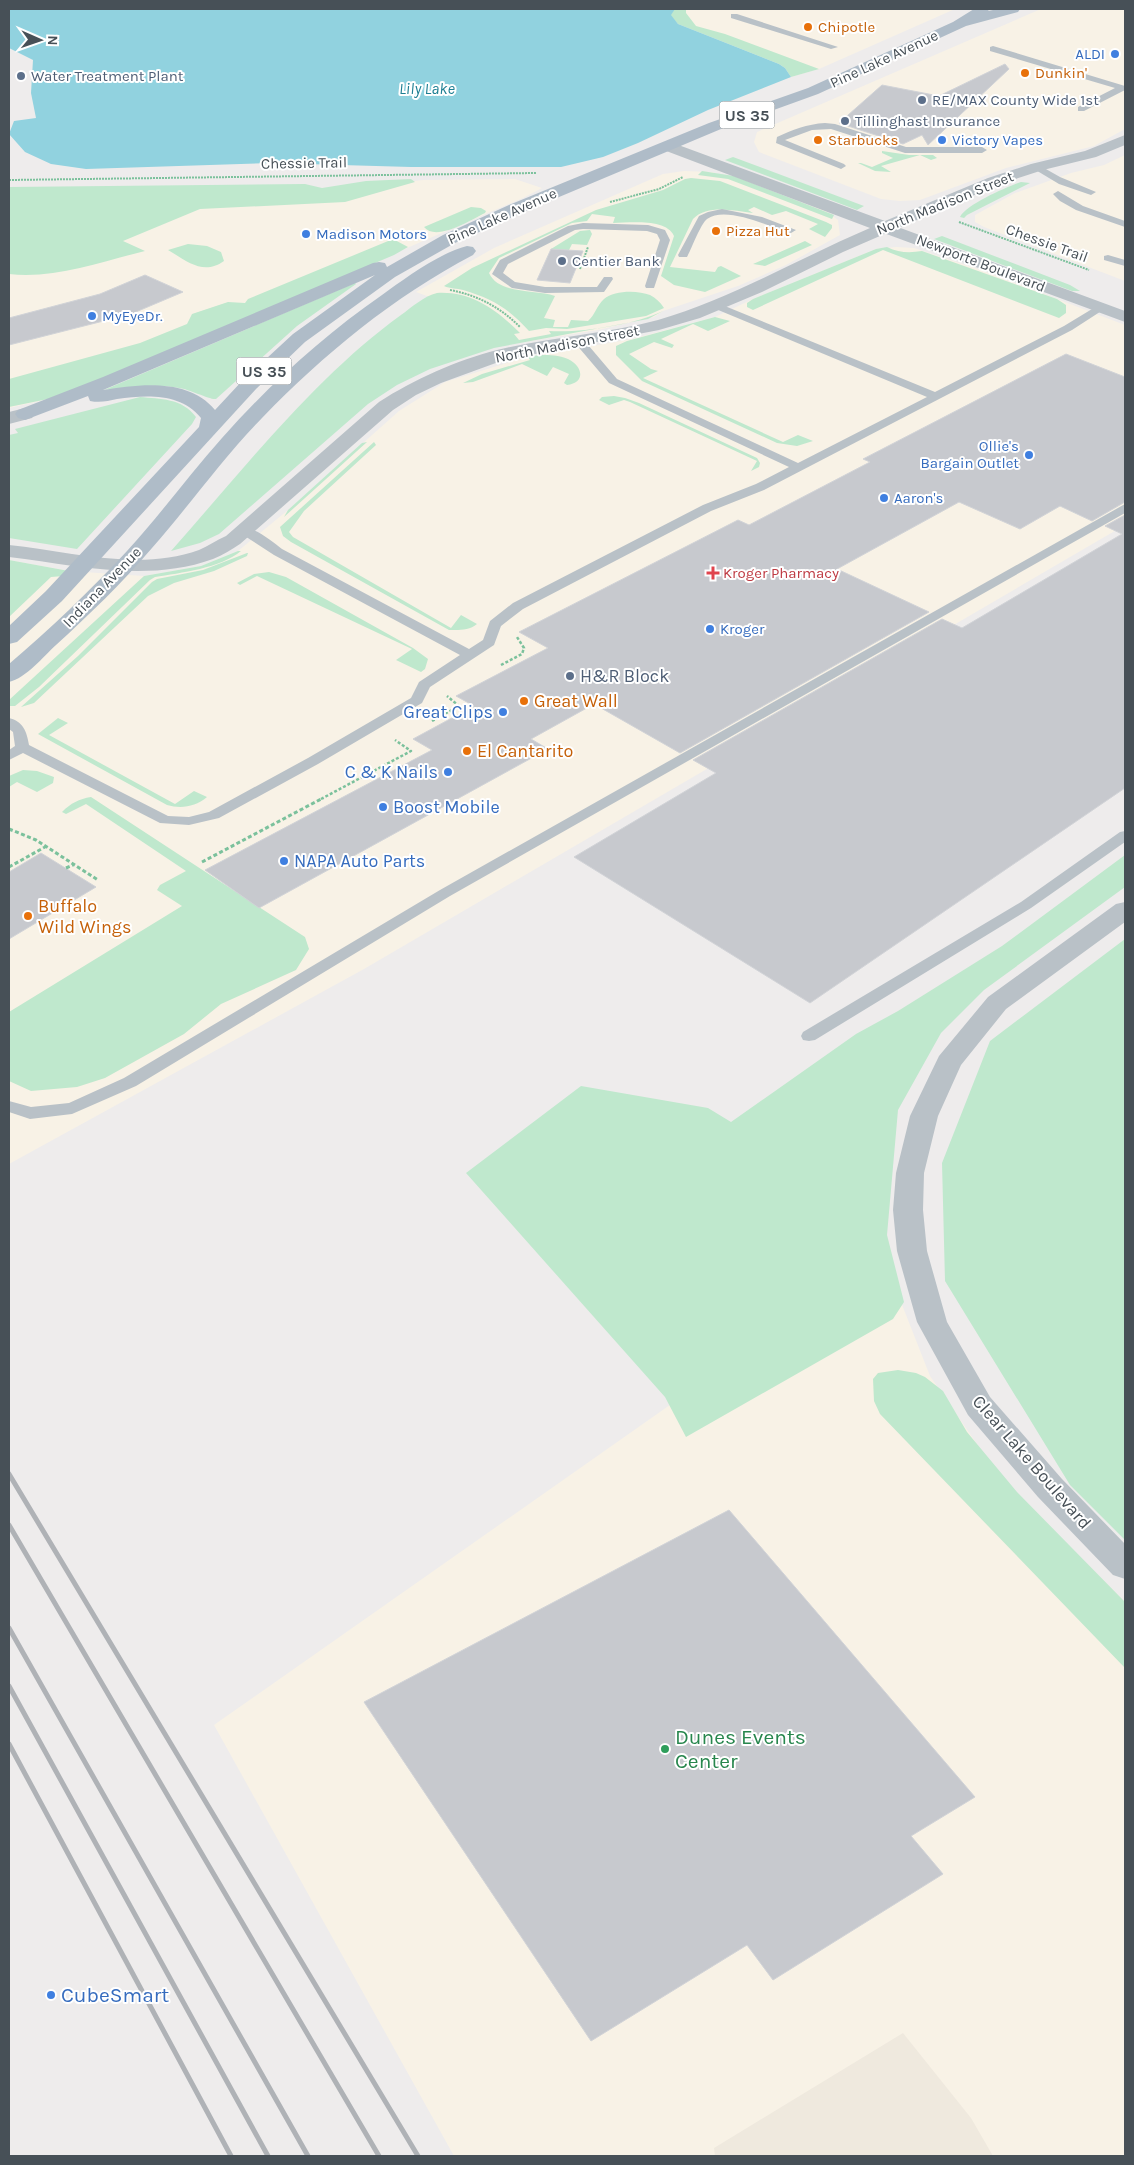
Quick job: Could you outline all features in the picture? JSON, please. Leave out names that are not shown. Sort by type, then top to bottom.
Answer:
[{"type":"main road","name":"Pine Lake Avenue","points":[[964,23],[983,9]]},
{"type":"main road","name":"Pine Lake Avenue","points":[[154,486],[248,385],[299,338],[389,273],[449,240],[515,209],[692,136],[803,95],[964,23],[1013,9]]},
{"type":"main road","name":"Pine Lake Avenue","points":[[730,137],[803,95]]},
{"type":"main road","name":"US 35","points":[[672,163],[714,145]]},
{"type":"main road","points":[[17,416],[110,382],[347,279],[449,240]]},
{"type":"main road","name":"Pine Lake Avenue","points":[[188,491],[230,441],[332,342],[370,311],[416,280],[484,243]]},
{"type":"main road","points":[[17,416],[95,397],[148,391],[173,393],[192,400],[205,408],[211,418],[208,426]]},
{"type":"main road","name":"Indiana Avenue","points":[[9,637],[54,596],[154,486]]},
{"type":"main road","name":"Indiana Avenue","points":[[9,675],[40,650],[133,557],[188,491]]},
{"type":"street","points":[[692,136],[714,145]]},
{"type":"street","name":"North Madison Street","points":[[9,551],[126,566],[153,566],[210,553],[243,531],[362,425],[409,391],[434,379],[500,356],[659,325],[756,288],[837,248],[994,181],[1037,166],[1090,154],[1125,140]]},
{"type":"street","name":"Newporte Boulevard","points":[[667,146],[1125,317]]},
{"type":"street","name":"Newporte Boulevard","points":[[885,208],[927,224]]},
{"type":"street","points":[[1101,308],[1122,297]]},
{"type":"street","name":"Clear Lake Boulevard","points":[[1125,910],[997,1003],[949,1062],[924,1116],[910,1173],[908,1210],[912,1251],[932,1322],[978,1406],[1050,1488],[1125,1565]]},
{"type":"lane","points":[[734,16],[834,47]]},
{"type":"lane","points":[[993,49],[1123,88],[1081,109]]},
{"type":"lane","points":[[841,166],[789,148],[781,143],[780,139],[808,127],[821,125],[841,129],[904,150],[982,150]]},
{"type":"lane","points":[[1037,166],[1056,180],[1091,192]]},
{"type":"lane","points":[[1058,194],[1062,200],[1125,224]]},
{"type":"lane","points":[[683,255],[702,218],[707,214],[722,213],[757,217],[791,230]]},
{"type":"lane","points":[[608,279],[600,290],[545,290],[512,285],[497,274],[504,262],[572,228],[597,226],[648,228],[661,232],[665,240],[650,286]]},
{"type":"lane","points":[[1108,258],[1125,263]]},
{"type":"lane","points":[[715,305],[935,396]]},
{"type":"lane","points":[[22,747],[165,820],[188,821],[214,815],[240,802],[417,700],[424,685],[489,642],[495,624],[518,606],[707,508],[760,487],[1068,328],[1101,308]]},
{"type":"lane","points":[[579,341],[613,381],[798,467]]},
{"type":"lane","points":[[9,1106],[30,1113],[72,1108],[130,1082],[445,893],[1125,508]]},
{"type":"lane","points":[[243,531],[260,539],[278,552],[470,655]]},
{"type":"lane","points":[[9,722],[20,731],[22,747]]},
{"type":"lane","points":[[9,756],[22,747]]},
{"type":"lane","points":[[809,1036],[1026,905],[1125,835]]},
{"type":"path","name":"Chessie Trail","points":[[9,180],[350,174],[540,173]]},
{"type":"path","points":[[610,202],[658,189],[689,176]]},
{"type":"path","name":"Chessie Trail","points":[[962,223],[1089,270]]},
{"type":"path","points":[[570,290],[597,226]]},
{"type":"path","points":[[442,290],[460,292],[485,301],[508,314],[521,328]]},
{"type":"path","points":[[497,668],[522,654],[524,648],[516,635],[517,630]]},
{"type":"path","points":[[427,723],[459,706],[445,694],[454,690]]},
{"type":"path","points":[[202,862],[411,751],[394,740],[403,736]]},
{"type":"path","points":[[9,829],[45,846],[98,880]]},
{"type":"path","points":[[9,867],[45,846]]},
{"type":"path","points":[[66,868],[74,864]]},
{"type":"shaded area","points":[[675,9],[955,9],[819,69],[791,77],[785,68],[694,29]]},
{"type":"shaded area","points":[[1041,9],[1125,9],[1125,129],[1094,146],[1006,168],[920,200],[900,201],[881,199],[759,152],[754,142],[757,132]]},
{"type":"shaded area","points":[[1125,155],[1125,281],[975,222],[975,215],[1015,193],[1071,173],[1104,165]]},
{"type":"shaded area","points":[[684,171],[712,172],[826,211],[838,220],[840,235],[786,265],[738,286],[663,311],[654,317],[598,330],[518,343],[496,324],[471,312],[416,292],[494,248],[663,174]]},
{"type":"shaded area","points":[[515,179],[542,188],[523,198],[291,298],[40,401],[9,408],[9,249],[224,202],[423,180]]},
{"type":"shaded area","points":[[914,248],[981,270],[1125,325],[1125,525],[364,969],[9,1164],[9,560],[69,571],[144,576],[201,566],[238,551],[288,510],[399,411],[445,382],[523,358],[632,339],[715,317],[753,299],[876,249]]},
{"type":"shaded area","points":[[897,1292],[930,1376],[999,1476],[1125,1602],[1125,2156],[454,2156],[214,1725],[677,1400]]},
{"type":"green space","points":[[675,9],[686,9],[686,13],[696,26],[725,34],[819,69],[791,77],[785,68],[779,64],[678,24],[670,15]]},
{"type":"green space","points":[[882,151],[920,155],[881,166],[891,172],[875,171],[858,163],[872,167],[893,158],[882,153]]},
{"type":"green space","points":[[920,155],[933,155],[937,158],[931,160]]},
{"type":"green space","points":[[733,157],[864,206],[857,210],[725,160]]},
{"type":"green space","points":[[702,171],[734,176],[834,215],[832,219],[728,179],[698,175]]},
{"type":"green space","points":[[691,178],[720,181],[826,222],[832,225],[832,228],[825,237],[809,229],[818,224],[786,211],[772,215],[754,207],[748,210],[753,213],[714,210],[699,214],[693,219],[670,267],[715,272],[721,266],[741,276],[705,292],[674,285],[661,276],[674,236],[670,230],[655,224],[637,222],[613,223],[615,217],[592,214],[587,221],[572,223],[499,258],[489,273],[494,280],[509,288],[555,296],[544,318],[555,320],[553,327],[568,327],[571,320],[588,321],[604,299],[620,292],[645,293],[658,300],[664,308],[646,316],[567,329],[546,328],[529,331],[507,310],[492,301],[463,290],[444,286],[472,268],[596,210],[663,190]]},
{"type":"green space","points":[[411,179],[415,182],[345,202],[200,209],[123,241],[145,251],[60,272],[26,275],[9,274],[9,187],[305,184],[322,188],[366,181]]},
{"type":"green space","points":[[1021,182],[1030,183],[964,218],[960,217],[979,202]]},
{"type":"green space","points":[[471,207],[481,208],[486,211],[463,224],[445,231],[429,231],[424,227]]},
{"type":"green space","points":[[590,230],[592,234],[587,245],[572,244],[569,250],[551,249],[580,231]]},
{"type":"green space","points":[[942,236],[1070,285],[1080,291],[1072,291],[934,239]]},
{"type":"green space","points":[[393,239],[408,247],[394,255],[106,377],[48,399],[9,407],[9,379],[140,343],[187,324],[192,314],[228,302],[245,303],[248,299]]},
{"type":"green space","points":[[805,241],[812,245],[765,266],[753,264]]},
{"type":"green space","points":[[188,244],[207,246],[221,252],[224,261],[209,267],[202,267],[168,250]]},
{"type":"green space","points":[[887,247],[905,252],[922,251],[1057,299],[1066,305],[1066,313],[1059,318],[883,250],[753,310],[747,307],[747,303],[753,299],[876,249]]},
{"type":"green space","points":[[355,283],[297,326],[216,399],[183,389],[160,386],[104,390]]},
{"type":"green space","points":[[437,293],[461,295],[483,304],[520,333],[514,334],[519,340],[551,334],[549,331],[576,331],[600,328],[494,348],[430,369],[397,385],[368,404],[219,534],[200,543],[171,551],[280,426],[309,396],[369,340],[414,305]]},
{"type":"green space","points":[[663,311],[648,319],[626,323],[651,316]]},
{"type":"green space","points":[[715,317],[730,321],[708,331],[693,324],[661,339],[674,345],[672,348],[654,342],[629,354],[651,369],[658,371],[643,378],[783,442],[798,435],[813,441],[797,446],[777,443],[642,381],[616,355],[616,346],[627,341]]},
{"type":"green space","points":[[540,355],[558,356],[568,359],[577,366],[580,378],[573,384],[567,385],[564,383],[569,374],[553,367],[547,376],[522,364],[473,382],[463,383],[482,374],[530,360],[528,357]]},
{"type":"green space","points":[[614,396],[639,403],[757,458],[760,463],[759,467],[751,471],[757,461],[630,402],[624,400],[609,405],[599,400],[602,397]]},
{"type":"green space","points":[[140,397],[163,399],[177,403],[184,406],[196,417],[192,424],[77,549],[9,538],[9,435],[18,433],[15,429]]},
{"type":"green space","points":[[367,442],[284,517],[288,510],[362,443]]},
{"type":"green space","points":[[374,442],[376,445],[304,511],[289,532],[293,537],[451,628],[461,615],[477,624],[471,628],[449,630],[283,536],[280,527]]},
{"type":"green space","points":[[241,551],[233,557],[212,566],[155,577],[150,580],[39,687],[15,706],[9,706],[9,700],[144,576],[201,566]]},
{"type":"green space","points":[[248,553],[247,556],[214,571],[174,583],[148,596],[34,703],[21,707],[78,656],[152,582],[157,579],[203,570]]},
{"type":"green space","points":[[9,560],[69,571],[64,576],[51,577],[9,617]]},
{"type":"green space","points":[[269,572],[286,577],[413,648],[428,659],[425,669],[421,672],[396,660],[412,649],[257,576],[240,585],[237,583],[254,574]]},
{"type":"green space","points":[[58,718],[68,723],[49,735],[175,804],[194,791],[207,797],[198,803],[188,806],[177,807],[167,805],[38,734]]},
{"type":"green space","points":[[23,770],[37,771],[54,777],[53,783],[37,792],[17,782],[9,787],[9,776]]},
{"type":"green space","points":[[91,797],[305,937],[309,949],[296,970],[221,1004],[184,1034],[105,1078],[77,1087],[31,1091],[9,1081],[9,1012],[182,906],[157,890],[160,885],[186,871],[86,804],[66,814],[62,812],[75,802]]},
{"type":"green space","points":[[1125,855],[1125,887],[984,990],[941,1033],[898,1110],[887,1235],[904,1302],[893,1319],[686,1437],[665,1397],[466,1173],[581,1086],[708,1108],[731,1122],[856,1034],[898,1011],[1002,946]]},
{"type":"green space","points":[[1125,939],[1125,1540],[1070,1485],[945,1281],[942,1163],[990,1041]]},
{"type":"green space","points":[[898,1370],[916,1373],[925,1377],[943,1391],[967,1432],[1017,1492],[1125,1602],[1125,1668],[880,1414],[874,1401],[873,1379],[878,1373]]},
{"type":"sand","points":[[903,2033],[971,2118],[993,2156],[715,2156],[714,2148]]},
{"type":"water","name":"Lily Lake","points":[[9,9],[675,9],[671,15],[678,24],[779,64],[785,68],[791,77],[708,110],[638,143],[603,157],[561,167],[411,167],[271,163],[86,169],[51,164],[25,152],[9,134],[14,121],[36,118],[31,93],[33,60],[9,48]]},
{"type":"building","points":[[1005,64],[1009,69],[928,145],[922,135],[903,144],[839,123],[882,85],[939,96]]},
{"type":"building","name":"Centier Bank","points":[[551,249],[583,251],[570,283],[537,280]]},
{"type":"building","points":[[145,275],[183,292],[131,314],[9,345],[9,318],[100,294]]},
{"type":"building","points":[[1066,354],[1125,377],[1125,502],[1092,521],[1060,506],[1020,529],[959,502],[837,569],[929,612],[680,753],[594,704],[531,739],[548,749],[259,908],[205,870],[432,750],[413,739],[474,706],[456,696],[548,648],[519,632],[738,520],[749,525],[870,462],[863,459]]},
{"type":"building","points":[[1125,515],[1125,788],[810,1003],[574,857],[716,773],[693,760],[942,619],[962,628],[1122,534],[1105,526]]},
{"type":"building","name":"Buffalo Wild Wings","points":[[41,853],[96,887],[9,939],[9,872]]},
{"type":"building","name":"Dunes Events Center","points":[[729,1510],[975,1797],[911,1836],[943,1874],[773,1980],[747,1945],[591,2041],[364,1702]]},
{"type":"railway","points":[[9,1474],[418,2156]]},
{"type":"railway","points":[[9,1525],[379,2156]]},
{"type":"railway","points":[[9,1628],[308,2156]]},
{"type":"railway","points":[[9,1686],[268,2156]]},
{"type":"railway","points":[[9,1744],[231,2156]]},
{"type":"place","name":"Chipotle","points":[[808,27]]},
{"type":"place","name":"ALDI","points":[[1115,54]]},
{"type":"place","name":"Dunkin'","points":[[1025,73]]},
{"type":"place","name":"Water Treatment Plant","points":[[21,76]]},
{"type":"place","name":"RE/MAX County Wide 1st","points":[[922,100]]},
{"type":"place","name":"Tillinghast Insurance","points":[[845,121]]},
{"type":"place","name":"Starbucks","points":[[818,140]]},
{"type":"place","name":"Victory Vapes","points":[[942,140]]},
{"type":"place","name":"Pizza Hut","points":[[716,231]]},
{"type":"place","name":"Madison Motors","points":[[306,234]]},
{"type":"place","name":"Centier Bank","points":[[562,261]]},
{"type":"place","name":"MyEyeDr.","points":[[92,316]]},
{"type":"place","name":"Ollie's Bargain Outlet","points":[[1029,455]]},
{"type":"place","name":"Aaron's","points":[[884,498]]},
{"type":"place","name":"Kroger Pharmacy","points":[[713,573]]},
{"type":"place","name":"Kroger","points":[[710,629]]},
{"type":"place","name":"H&R Block","points":[[570,676]]},
{"type":"place","name":"Great Wall","points":[[524,701]]},
{"type":"place","name":"Great Clips","points":[[503,712]]},
{"type":"place","name":"El Cantarito","points":[[467,751]]},
{"type":"place","name":"C & K Nails","points":[[448,772]]},
{"type":"place","name":"Boost Mobile","points":[[383,807]]},
{"type":"place","name":"NAPA Auto Parts","points":[[284,861]]},
{"type":"place","name":"Buffalo Wild Wings","points":[[28,916]]},
{"type":"place","name":"Dunes Events Center","points":[[665,1749]]},
{"type":"place","name":"CubeSmart","points":[[51,1995]]}]
